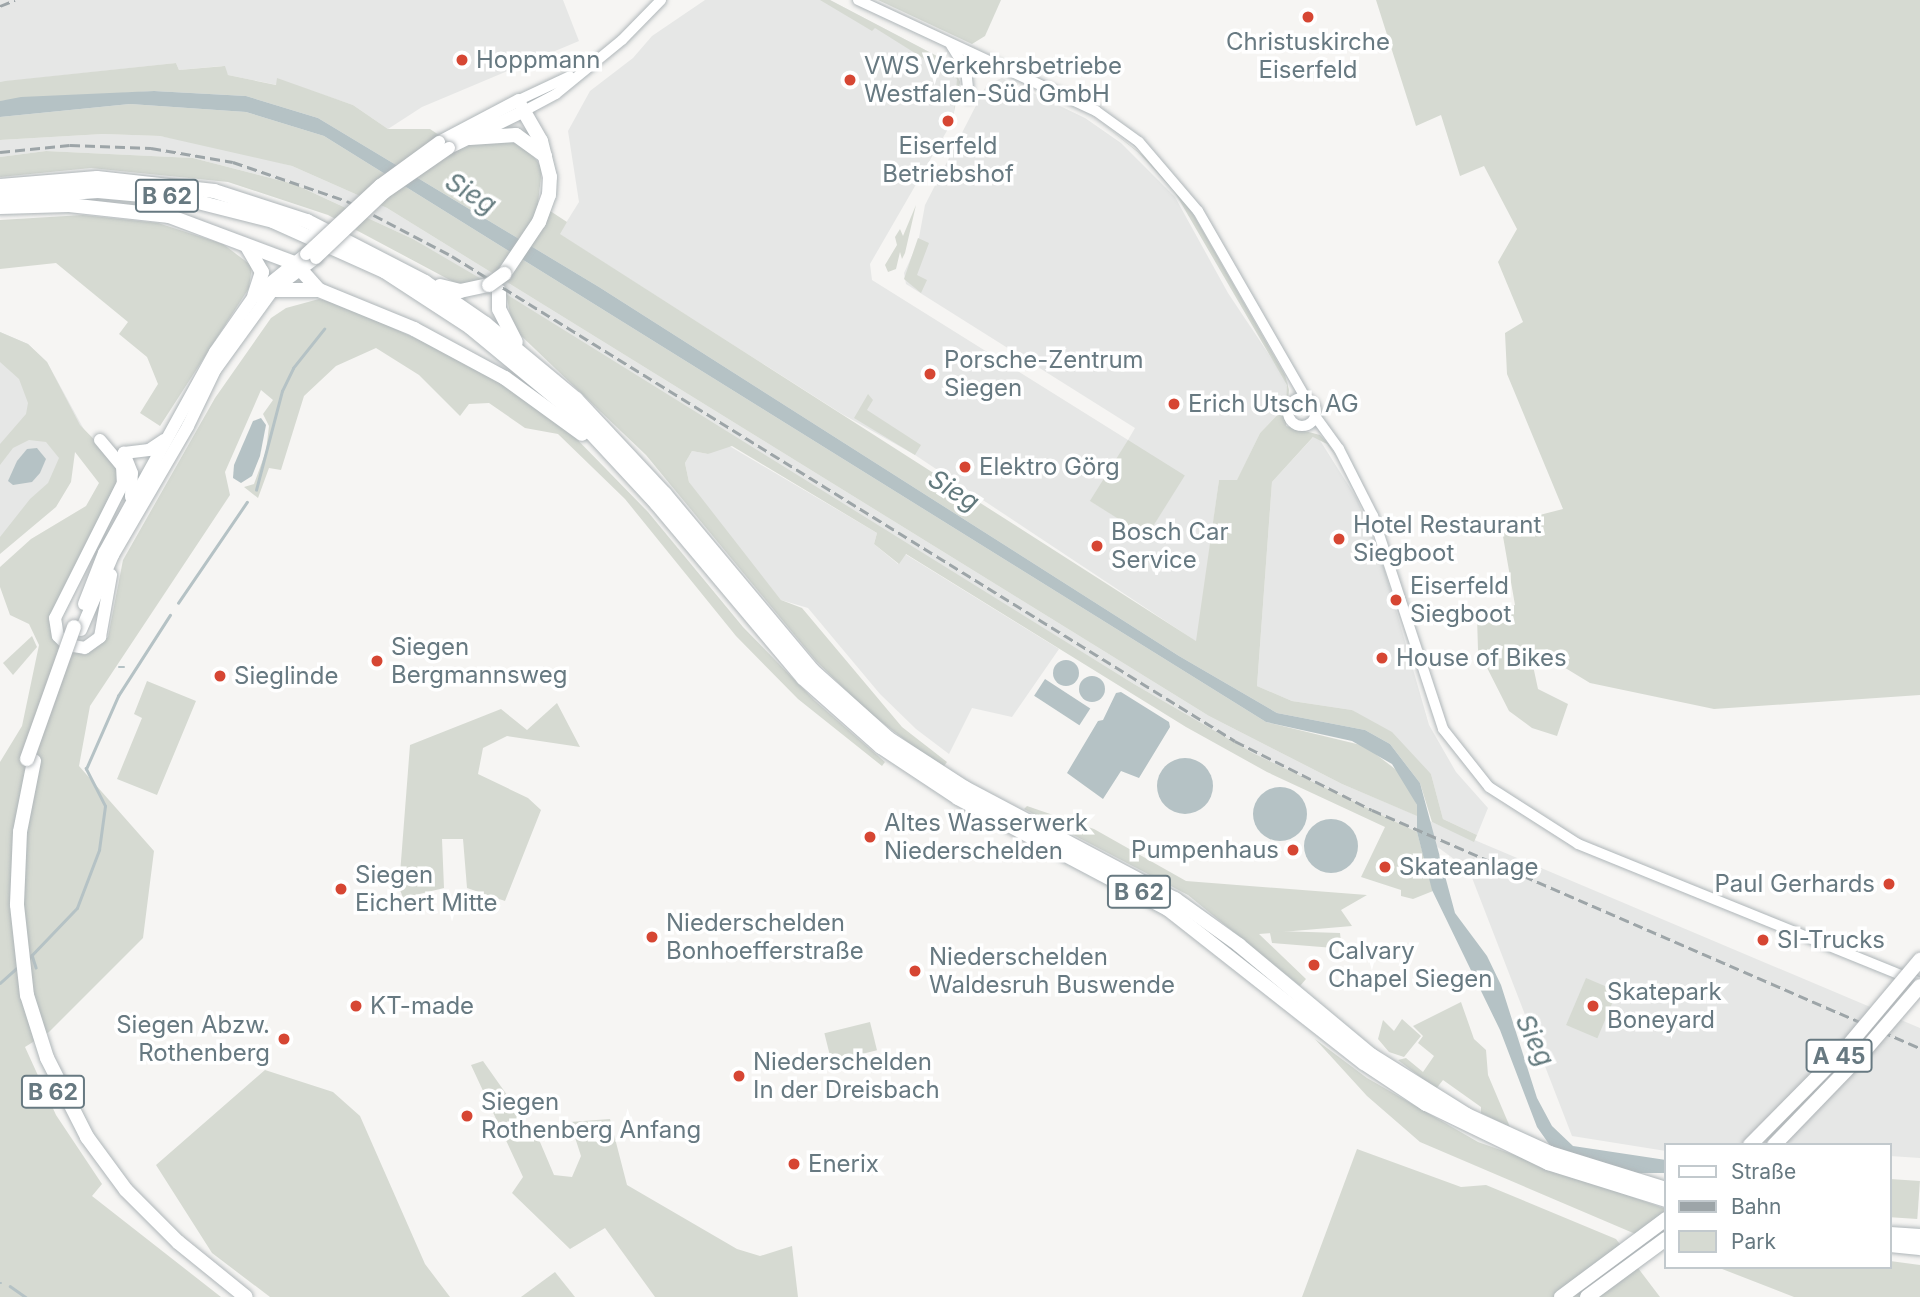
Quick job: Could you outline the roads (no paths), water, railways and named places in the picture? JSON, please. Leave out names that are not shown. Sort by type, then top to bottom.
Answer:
[{"type":"highway","name":"B 62","points":[[425,282],[460,291],[494,288],[542,213],[550,177],[545,156],[527,128],[521,105]]},
{"type":"highway","name":"B 62","points":[[470,138],[516,135],[545,156]]},
{"type":"highway","name":"B 62","points":[[0,186],[97,178],[214,191],[307,220],[425,282],[522,352],[621,444],[783,639],[865,719],[965,788],[1175,899],[1390,1068],[1502,1138],[1664,1188]]},
{"type":"highway","name":"B 62","points":[[0,198],[99,191],[162,195],[245,212],[327,242],[420,293],[494,346],[568,408],[657,504],[803,678],[881,747],[958,798],[1168,909],[1394,1084],[1502,1138],[1664,1199]]},
{"type":"highway","name":"B 62","points":[[0,207],[69,205],[151,213],[195,224],[298,266],[319,290]]},
{"type":"highway","name":"B 62","points":[[244,244],[262,272],[254,296]]},
{"type":"highway","name":"B 62","points":[[494,288],[502,317],[522,352]]},
{"type":"highway","name":"B 62","points":[[272,290],[319,290],[414,329],[505,378],[582,434],[657,504]]},
{"type":"highway","name":"B 62","points":[[77,629],[45,723],[24,808],[17,881],[20,951],[36,1027],[65,1099],[112,1173],[154,1225],[233,1297]]},
{"type":"highway","name":"A 45","points":[[1753,1143],[1847,1047],[1920,960]]},
{"type":"highway","name":"A 45","points":[[1776,1143],[1860,1056],[1920,985]]},
{"type":"highway","points":[[1560,1297],[1664,1220]]},
{"type":"highway","name":"B 62","points":[[154,1225],[246,1297]]},
{"type":"highway","points":[[1892,1234],[1920,1236]]},
{"type":"highway","points":[[1587,1297],[1664,1239]]},
{"type":"highway","points":[[1892,1245],[1920,1248]]},
{"type":"main road","points":[[521,105],[556,94],[661,0]]},
{"type":"main road","points":[[858,0],[1096,111],[1139,142],[1198,211],[1290,373],[1306,399],[1315,407],[1312,420]]},
{"type":"main road","points":[[949,43],[967,69],[969,98]]},
{"type":"main road","name":"B 62","points":[[444,145],[470,138],[521,105]]},
{"type":"main road","name":"B 62","points":[[77,629],[129,505],[156,469],[169,435],[215,352],[254,296],[311,256],[380,185],[444,145],[521,105]]},
{"type":"main road","name":"B 62","points":[[77,629],[156,469],[215,370],[272,290],[298,266]]},
{"type":"main road","points":[[1290,373],[1291,420],[1298,425],[1312,420]]},
{"type":"main road","points":[[1292,402],[1306,399]]},
{"type":"main road","points":[[1312,420],[1329,433],[1377,527],[1443,729],[1468,766],[1489,787],[1578,844],[1920,985]]},
{"type":"main road","points":[[129,505],[132,473],[124,453],[149,450],[169,435]]},
{"type":"main road","points":[[100,440],[122,466],[123,482],[55,618],[58,636],[67,645],[85,648],[100,637],[113,555]]},
{"type":"waterway","points":[[256,490],[282,391],[293,368],[324,329]]},
{"type":"waterway","points":[[178,603],[247,502]]},
{"type":"waterway","points":[[29,958],[77,908],[99,850],[105,806],[86,769],[118,696],[170,615]]},
{"type":"waterway","points":[[119,667],[124,667]]},
{"type":"waterway","points":[[32,955],[36,967]]},
{"type":"waterway","points":[[0,983],[19,966]]},
{"type":"waterway","points":[[10,1286],[26,1297]]},
{"type":"railway","points":[[0,6],[15,0]]},
{"type":"railway","points":[[0,152],[70,145],[151,148],[233,162],[347,201],[452,256],[1235,741],[1372,810],[1920,1048]]},
{"type":"place","name":"Christuskirche Eiserfeld","points":[[1308,17]]},
{"type":"place","name":"Hoppmann","points":[[462,60]]},
{"type":"place","name":"VWS Verkehrsbetriebe Westfalen-Süd GmbH","points":[[850,80]]},
{"type":"place","name":"Eiserfeld Betriebshof","points":[[948,121]]},
{"type":"place","name":"Porsche-Zentrum Siegen","points":[[930,374]]},
{"type":"place","name":"Erich Utsch AG","points":[[1174,404]]},
{"type":"place","name":"Elektro Görg","points":[[965,467]]},
{"type":"place","name":"Hotel Restaurant Siegboot","points":[[1339,539]]},
{"type":"place","name":"Bosch Car Service","points":[[1097,546]]},
{"type":"place","name":"Eiserfeld Siegboot","points":[[1396,600]]},
{"type":"place","name":"House of Bikes","points":[[1382,658]]},
{"type":"place","name":"Siegen Bergmannsweg","points":[[377,661]]},
{"type":"place","name":"Sieglinde","points":[[220,676]]},
{"type":"place","name":"Altes Wasserwerk Niederschelden","points":[[870,837]]},
{"type":"place","name":"Pumpenhaus","points":[[1293,850]]},
{"type":"place","name":"Skateanlage","points":[[1385,867]]},
{"type":"place","name":"Paul Gerhards","points":[[1889,884]]},
{"type":"place","name":"Siegen Eichert Mitte","points":[[341,889]]},
{"type":"place","name":"Niederschelden Bonhoefferstraße","points":[[652,937]]},
{"type":"place","name":"SI-Trucks","points":[[1763,940]]},
{"type":"place","name":"Calvary Chapel Siegen","points":[[1314,965]]},
{"type":"place","name":"Niederschelden Waldesruh Buswende","points":[[915,971]]},
{"type":"place","name":"KT-made","points":[[356,1006]]},
{"type":"place","name":"Skatepark Boneyard","points":[[1593,1006]]},
{"type":"place","name":"Siegen Abzw. Rothenberg","points":[[284,1039]]},
{"type":"place","name":"Niederschelden In der Dreisbach","points":[[739,1076]]},
{"type":"place","name":"Siegen Rothenberg Anfang","points":[[467,1116]]},
{"type":"place","name":"Enerix","points":[[794,1164]]},
{"type":"water label","name":"Sieg","points":[[471,193]]},
{"type":"water label","name":"Sieg","points":[[954,490]]},
{"type":"water label","name":"Sieg","points":[[1535,1040]]}]
